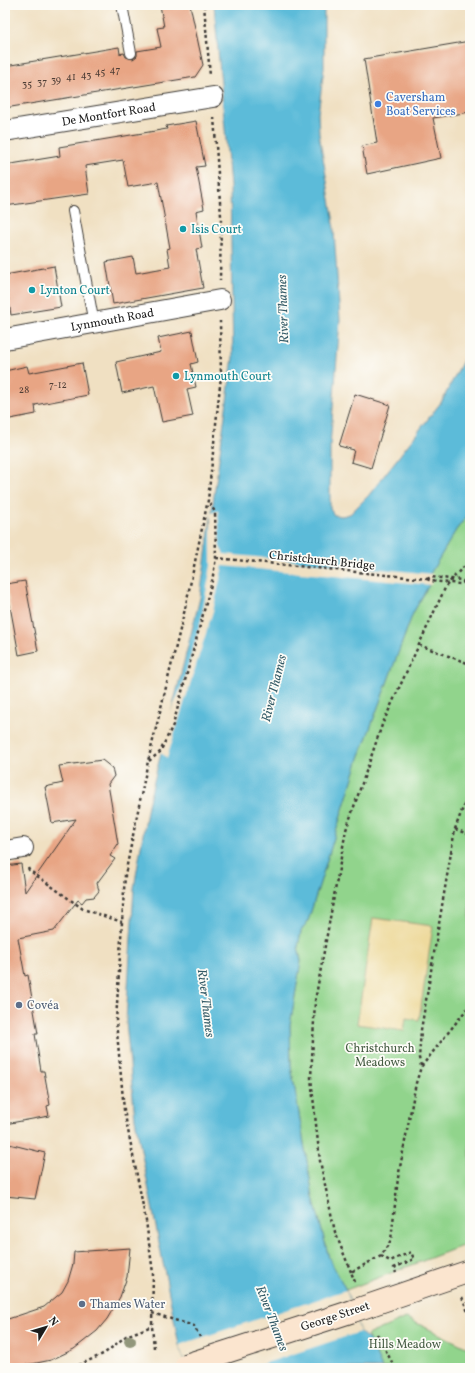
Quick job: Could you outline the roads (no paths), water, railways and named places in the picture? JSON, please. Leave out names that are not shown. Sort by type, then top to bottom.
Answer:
[{"type":"main road","name":"George Street","points":[[181,1367],[470,1271]]},
{"type":"street","name":"De Montfort Road","points":[[5,131],[213,97]]},
{"type":"street","name":"Lynmouth Road","points":[[5,339],[220,300]]},
{"type":"lane","points":[[122,5],[131,53]]},
{"type":"lane","points":[[73,211],[94,324]]},
{"type":"water","name":"River Thames","points":[[214,5],[324,5],[324,68],[318,114],[319,134],[333,217],[340,320],[330,446],[330,509],[334,515],[342,516],[350,514],[369,495],[442,401],[470,347],[470,512],[456,530],[430,574],[429,585],[413,613],[359,758],[308,921],[301,931],[298,947],[301,961],[290,1025],[291,1066],[313,1197],[329,1258],[346,1290],[360,1332],[370,1341],[382,1368],[187,1368],[179,1345],[135,1119],[126,1021],[134,888],[148,805],[200,598],[233,357],[230,185]]},
{"type":"place","name":"Caversham Boat Services","points":[[378,104]]},
{"type":"place","name":"Isis Court","points":[[183,229]]},
{"type":"place","name":"Lynton Court","points":[[32,290]]},
{"type":"place","name":"Lynmouth Court","points":[[176,376]]},
{"type":"place","name":"Covéa","points":[[19,1005]]},
{"type":"place","name":"Thames Water","points":[[82,1304]]},
{"type":"park label","name":"Christchurch Meadows","points":[[380,1055]]},
{"type":"park label","name":"Hills Meadow","points":[[405,1344]]}]
